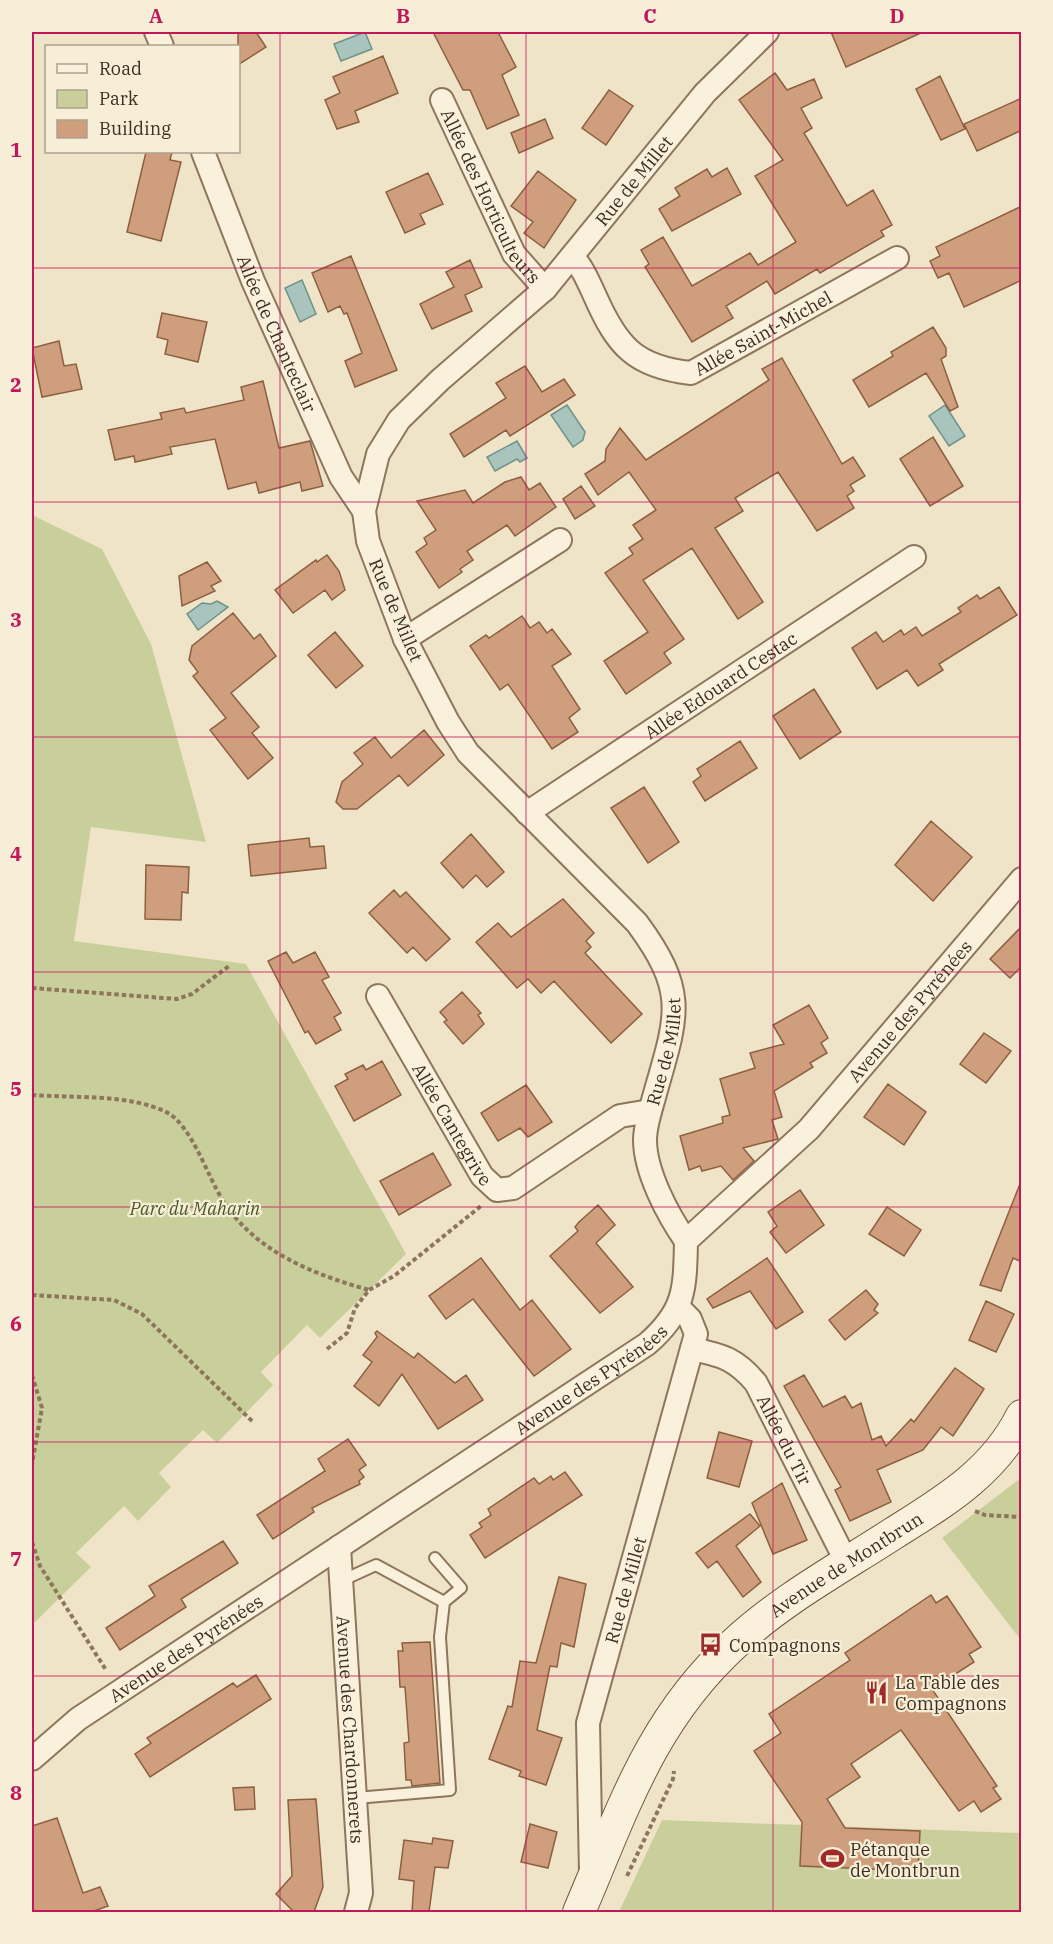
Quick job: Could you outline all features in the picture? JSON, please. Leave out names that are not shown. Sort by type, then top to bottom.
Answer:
[{"type":"street","name":"Rue de Millet","points":[[686,1241],[664,1206],[652,1172],[645,1140],[650,1111],[672,1038],[676,1006],[670,977],[656,950],[637,923],[468,753],[448,722],[405,639],[368,541],[364,511],[378,454],[399,420],[440,380],[545,289],[705,93],[767,32]]},
{"type":"street","name":"Allée des Horticulteurs","points":[[442,100],[514,254],[545,289]]},
{"type":"street","name":"Allée de Chanteclair","points":[[202,153],[253,281],[331,456],[341,477],[364,511]]},
{"type":"street","name":"Allée Saint-Michel","points":[[572,256],[583,268],[596,298],[627,351],[644,362],[666,370],[691,373],[897,258]]},
{"type":"street","points":[[405,639],[560,540]]},
{"type":"street","name":"Allée Edouard Cestac","points":[[527,813],[914,557]]},
{"type":"street","name":"Avenue des Pyrénées","points":[[32,1759],[78,1719],[646,1344],[668,1326],[678,1307],[685,1282],[686,1241],[809,1129],[1022,879]]},
{"type":"street","name":"Allée Cantegrive","points":[[378,996],[482,1176],[497,1190],[513,1188],[620,1116],[650,1111]]},
{"type":"street","name":"Rue de Millet","points":[[592,1883],[588,1723],[696,1334],[690,1319],[678,1307]]},
{"type":"street","name":"Allée du Tir","points":[[692,1349],[719,1355],[741,1365],[756,1383],[847,1563]]},
{"type":"street","name":"Avenue de Montbrun","points":[[579,1912],[640,1770],[674,1712],[733,1644],[772,1612],[964,1488],[995,1459],[1022,1416]]},
{"type":"street","name":"Avenue des Chardonnerets","points":[[339,1547],[343,1580],[361,1893],[356,1912]]},
{"type":"lane","points":[[356,1797],[450,1790],[440,1637],[444,1602],[461,1588],[435,1558]]},
{"type":"lane","points":[[343,1580],[376,1565],[444,1602]]},
{"type":"path","points":[[32,988],[177,999],[192,994],[229,966]]},
{"type":"path","points":[[32,1095],[136,1102],[168,1112],[183,1125],[223,1201],[244,1228],[269,1248],[301,1267],[328,1279],[369,1290]]},
{"type":"path","points":[[327,1350],[347,1333],[355,1308],[369,1290],[394,1276],[476,1209],[513,1188]]},
{"type":"path","points":[[32,1295],[114,1300],[142,1314],[253,1422]]},
{"type":"path","points":[[32,1376],[42,1408],[32,1464]]},
{"type":"path","points":[[970,1509],[985,1515],[1022,1517]]},
{"type":"path","points":[[32,1542],[40,1566],[106,1670]]},
{"type":"path","points":[[625,1881],[673,1779],[674,1769]]},
{"type":"green space","name":"Parc du Maharin","points":[[32,515],[102,549],[151,644],[206,842],[91,827],[74,941],[246,964],[406,1254],[320,1338],[307,1325],[261,1372],[273,1385],[217,1443],[203,1430],[159,1473],[171,1487],[138,1521],[124,1506],[76,1553],[91,1567],[32,1625]]},
{"type":"green space","points":[[1021,1478],[1021,1640],[942,1538]]},
{"type":"green space","name":"Pétanque de Montbrun","points":[[662,1820],[1021,1833],[1021,1912],[619,1912]]},
{"type":"water","points":[[365,32],[372,49],[341,61],[334,44]]},
{"type":"water","points":[[302,280],[316,314],[300,322],[285,288]]},
{"type":"water","points":[[567,405],[585,432],[583,440],[573,447],[551,415]]},
{"type":"water","points":[[945,405],[965,436],[949,446],[929,416]]},
{"type":"water","points":[[517,441],[527,458],[520,462],[517,459],[495,471],[487,457]]},
{"type":"water","points":[[217,601],[228,607],[198,630],[187,614],[202,603],[211,604]]},
{"type":"building","points":[[238,32],[256,32],[266,47],[240,64],[240,45],[238,45]]},
{"type":"building","points":[[433,32],[498,32],[516,67],[502,75],[519,115],[487,129],[470,90],[463,90]]},
{"type":"building","points":[[831,32],[923,32],[846,67]]},
{"type":"building","points":[[383,56],[398,93],[355,111],[359,122],[337,129],[325,100],[340,93],[333,77]]},
{"type":"building","points":[[775,73],[787,90],[814,79],[822,98],[801,108],[812,128],[804,133],[847,206],[873,190],[892,225],[881,231],[884,236],[820,273],[817,269],[775,294],[767,281],[726,306],[733,318],[692,342],[645,267],[649,264],[641,250],[663,237],[692,286],[750,253],[758,265],[796,242],[755,176],[783,160],[739,100]]},
{"type":"building","points":[[940,76],[965,129],[941,140],[916,89]]},
{"type":"building","points":[[609,90],[633,106],[606,145],[582,128]]},
{"type":"building","points":[[1022,98],[1022,130],[977,151],[964,124]]},
{"type":"building","points":[[545,119],[553,138],[519,153],[511,133]]},
{"type":"building","points":[[146,153],[172,153],[170,160],[181,162],[161,241],[127,232]]},
{"type":"building","points":[[727,168],[741,194],[672,231],[659,209],[680,196],[675,188],[707,169],[712,177]]},
{"type":"building","points":[[538,171],[576,200],[544,248],[524,233],[533,222],[511,206]]},
{"type":"building","points":[[428,173],[443,204],[420,214],[425,224],[405,233],[386,192]]},
{"type":"building","points":[[1022,206],[1022,280],[964,307],[949,273],[938,278],[930,261],[940,256],[936,247]]},
{"type":"building","points":[[351,256],[397,370],[355,387],[345,361],[362,353],[347,313],[344,314],[340,306],[328,312],[312,273]]},
{"type":"building","points":[[470,260],[482,287],[465,295],[472,311],[432,329],[420,304],[454,287],[446,272]]},
{"type":"building","points":[[162,313],[207,322],[198,362],[165,354],[168,340],[157,337]]},
{"type":"building","points":[[933,327],[946,348],[946,356],[941,359],[958,407],[950,411],[926,373],[869,407],[853,380],[893,356],[891,352]]},
{"type":"building","points":[[59,341],[64,366],[76,364],[82,389],[42,397],[32,348]]},
{"type":"building","points":[[782,358],[842,464],[853,457],[865,476],[850,485],[854,491],[847,496],[854,508],[817,531],[778,472],[735,498],[743,511],[715,528],[763,602],[738,619],[692,548],[643,580],[684,639],[664,653],[671,663],[626,694],[604,661],[648,632],[605,573],[633,554],[629,548],[643,539],[633,525],[656,510],[629,472],[598,495],[585,474],[605,461],[606,449],[620,428],[646,460],[769,380],[762,369]]},
{"type":"building","points":[[525,366],[542,392],[564,379],[575,395],[510,436],[506,430],[464,457],[450,434],[506,398],[496,383]]},
{"type":"building","points":[[263,381],[279,448],[310,441],[323,486],[302,491],[300,482],[259,493],[256,482],[228,489],[215,439],[170,447],[172,454],[135,462],[134,456],[115,460],[108,430],[162,419],[160,413],[184,408],[186,413],[244,400],[241,387]]},
{"type":"building","points":[[933,437],[963,486],[930,506],[900,459]]},
{"type":"building","points":[[521,477],[529,490],[540,483],[556,507],[515,536],[507,525],[467,551],[473,560],[460,569],[462,572],[439,588],[416,552],[427,544],[424,538],[436,530],[417,501],[465,490],[473,503],[505,482]]},
{"type":"building","points":[[581,486],[595,506],[575,519],[563,499]]},
{"type":"building","points":[[327,555],[339,571],[345,590],[332,600],[325,590],[293,613],[275,590],[316,560],[317,562]]},
{"type":"building","points":[[207,562],[221,581],[211,586],[215,591],[182,606],[179,576]]},
{"type":"building","points":[[999,587],[1017,615],[939,664],[943,670],[918,686],[907,670],[877,689],[852,648],[876,632],[883,642],[901,630],[904,635],[916,627],[922,636],[961,612],[958,608],[977,595],[980,599]]},
{"type":"building","points":[[233,613],[254,639],[260,634],[276,656],[231,693],[259,727],[252,733],[273,758],[248,779],[210,730],[226,718],[193,676],[198,672],[189,660],[192,646]]},
{"type":"building","points":[[522,616],[530,628],[539,622],[547,633],[552,629],[571,654],[552,666],[580,709],[569,718],[578,732],[552,749],[508,684],[500,690],[470,646],[486,635],[489,638]]},
{"type":"building","points":[[335,632],[363,666],[336,688],[308,655]]},
{"type":"building","points":[[814,689],[841,732],[800,759],[773,716]]},
{"type":"building","points":[[424,730],[444,755],[408,786],[399,775],[357,809],[343,809],[336,802],[342,782],[363,764],[354,753],[375,737],[391,758]]},
{"type":"building","points":[[740,741],[757,768],[705,801],[693,782],[701,776],[697,769]]},
{"type":"building","points":[[644,787],[679,842],[648,863],[611,808]]},
{"type":"building","points":[[931,821],[972,857],[933,901],[895,865]]},
{"type":"building","points":[[471,834],[504,872],[487,887],[476,875],[463,888],[441,863]]},
{"type":"building","points":[[309,838],[310,847],[324,846],[326,868],[251,876],[248,845]]},
{"type":"building","points":[[146,865],[189,867],[188,893],[182,892],[181,920],[145,919]]},
{"type":"building","points":[[394,890],[400,897],[406,892],[450,939],[426,961],[413,947],[407,953],[369,913]]},
{"type":"building","points":[[563,899],[594,933],[586,941],[591,947],[585,953],[642,1014],[611,1043],[554,981],[541,993],[528,979],[517,988],[476,942],[498,923],[511,937]]},
{"type":"building","points":[[1022,926],[1022,966],[1010,978],[990,959]]},
{"type":"building","points":[[286,952],[293,963],[315,952],[329,977],[322,980],[341,1013],[334,1017],[341,1030],[316,1044],[308,1031],[305,1033],[268,961]]},
{"type":"building","points":[[462,992],[481,1013],[478,1015],[484,1024],[463,1044],[444,1022],[447,1020],[440,1012]]},
{"type":"building","points":[[809,1005],[828,1038],[821,1043],[827,1053],[810,1063],[813,1067],[774,1091],[782,1117],[772,1120],[778,1139],[743,1148],[754,1161],[733,1180],[721,1166],[702,1171],[700,1166],[689,1170],[680,1136],[723,1123],[722,1117],[730,1115],[720,1079],[755,1068],[750,1053],[784,1044],[773,1025]]},
{"type":"building","points":[[984,1033],[1011,1051],[986,1083],[960,1064]]},
{"type":"building","points":[[382,1061],[401,1095],[354,1121],[335,1086],[348,1079],[345,1074],[363,1065],[366,1070]]},
{"type":"building","points":[[888,1084],[926,1112],[904,1145],[864,1117]]},
{"type":"building","points":[[526,1085],[552,1122],[528,1137],[520,1128],[498,1141],[481,1113]]},
{"type":"building","points":[[433,1153],[451,1185],[399,1215],[380,1181]]},
{"type":"building","points":[[1020,1184],[1022,1262],[1013,1258],[1001,1291],[980,1285]]},
{"type":"building","points":[[800,1190],[824,1225],[786,1253],[770,1232],[777,1226],[768,1212]]},
{"type":"building","points":[[598,1205],[615,1225],[596,1243],[633,1287],[600,1313],[550,1256],[578,1231],[575,1227]]},
{"type":"building","points":[[887,1207],[921,1230],[904,1256],[869,1234]]},
{"type":"building","points":[[481,1258],[520,1310],[532,1300],[571,1349],[534,1376],[473,1299],[446,1319],[429,1296]]},
{"type":"building","points":[[767,1258],[803,1312],[776,1329],[750,1291],[713,1308],[707,1299]]},
{"type":"building","points":[[866,1290],[878,1304],[874,1310],[878,1313],[845,1340],[829,1320]]},
{"type":"building","points":[[986,1301],[1014,1314],[996,1352],[969,1340]]},
{"type":"building","points":[[377,1331],[414,1358],[418,1353],[455,1383],[466,1375],[483,1400],[438,1429],[402,1374],[379,1406],[354,1386],[372,1362],[363,1355],[377,1337],[375,1333]]},
{"type":"building","points":[[955,1368],[984,1389],[953,1436],[941,1427],[923,1450],[877,1470],[891,1502],[850,1521],[835,1490],[841,1487],[784,1386],[804,1375],[823,1407],[845,1396],[852,1408],[861,1403],[872,1440],[881,1436],[886,1446],[911,1419],[914,1422]]},
{"type":"building","points":[[719,1432],[752,1441],[739,1487],[707,1478]]},
{"type":"building","points":[[348,1439],[366,1465],[359,1470],[364,1477],[359,1481],[360,1484],[312,1508],[314,1512],[273,1539],[257,1515],[325,1471],[318,1459]]},
{"type":"building","points":[[565,1472],[582,1495],[485,1558],[470,1535],[482,1527],[479,1523],[491,1515],[488,1509],[534,1478],[539,1484],[551,1476],[553,1480]]},
{"type":"building","points":[[782,1483],[807,1540],[773,1554],[752,1503]]},
{"type":"building","points":[[750,1514],[760,1526],[736,1546],[761,1582],[743,1597],[717,1561],[708,1568],[696,1553]]},
{"type":"building","points":[[223,1541],[238,1563],[181,1599],[186,1607],[120,1650],[106,1628],[155,1596],[149,1586]]},
{"type":"building","points":[[559,1577],[586,1584],[574,1647],[561,1643],[557,1667],[550,1666],[537,1730],[562,1738],[546,1785],[519,1776],[521,1771],[489,1759],[508,1706],[512,1707],[520,1661],[536,1663]]},
{"type":"building","points":[[931,1595],[936,1603],[947,1596],[981,1647],[969,1654],[974,1662],[932,1689],[997,1786],[993,1788],[1001,1799],[981,1812],[974,1801],[959,1811],[901,1730],[851,1764],[860,1777],[827,1799],[845,1828],[920,1831],[918,1871],[800,1866],[802,1822],[754,1751],[781,1733],[769,1714],[850,1660],[845,1653]]},
{"type":"building","points":[[430,1642],[440,1783],[412,1786],[411,1780],[406,1780],[404,1743],[409,1742],[405,1687],[400,1687],[398,1651],[403,1651],[402,1643]]},
{"type":"building","points":[[256,1675],[271,1699],[150,1777],[135,1754],[151,1743],[147,1738],[233,1683],[237,1687]]},
{"type":"building","points":[[254,1787],[255,1809],[235,1810],[233,1788]]},
{"type":"building","points":[[316,1799],[323,1887],[314,1912],[294,1912],[276,1894],[292,1876],[288,1800]]},
{"type":"building","points":[[57,1818],[83,1893],[100,1887],[108,1906],[91,1912],[32,1912],[32,1826]]},
{"type":"building","points":[[530,1824],[557,1832],[548,1868],[521,1862]]},
{"type":"building","points":[[433,1838],[453,1841],[448,1868],[435,1867],[429,1912],[412,1912],[414,1881],[399,1879],[404,1840],[432,1844]]},
{"type":"place","name":"Compagnons","points":[[711,1645]]},
{"type":"place","name":"La Table des Compagnons","points":[[877,1692]]},
{"type":"place","name":"Pétanque de Montbrun","points":[[832,1859]]}]
